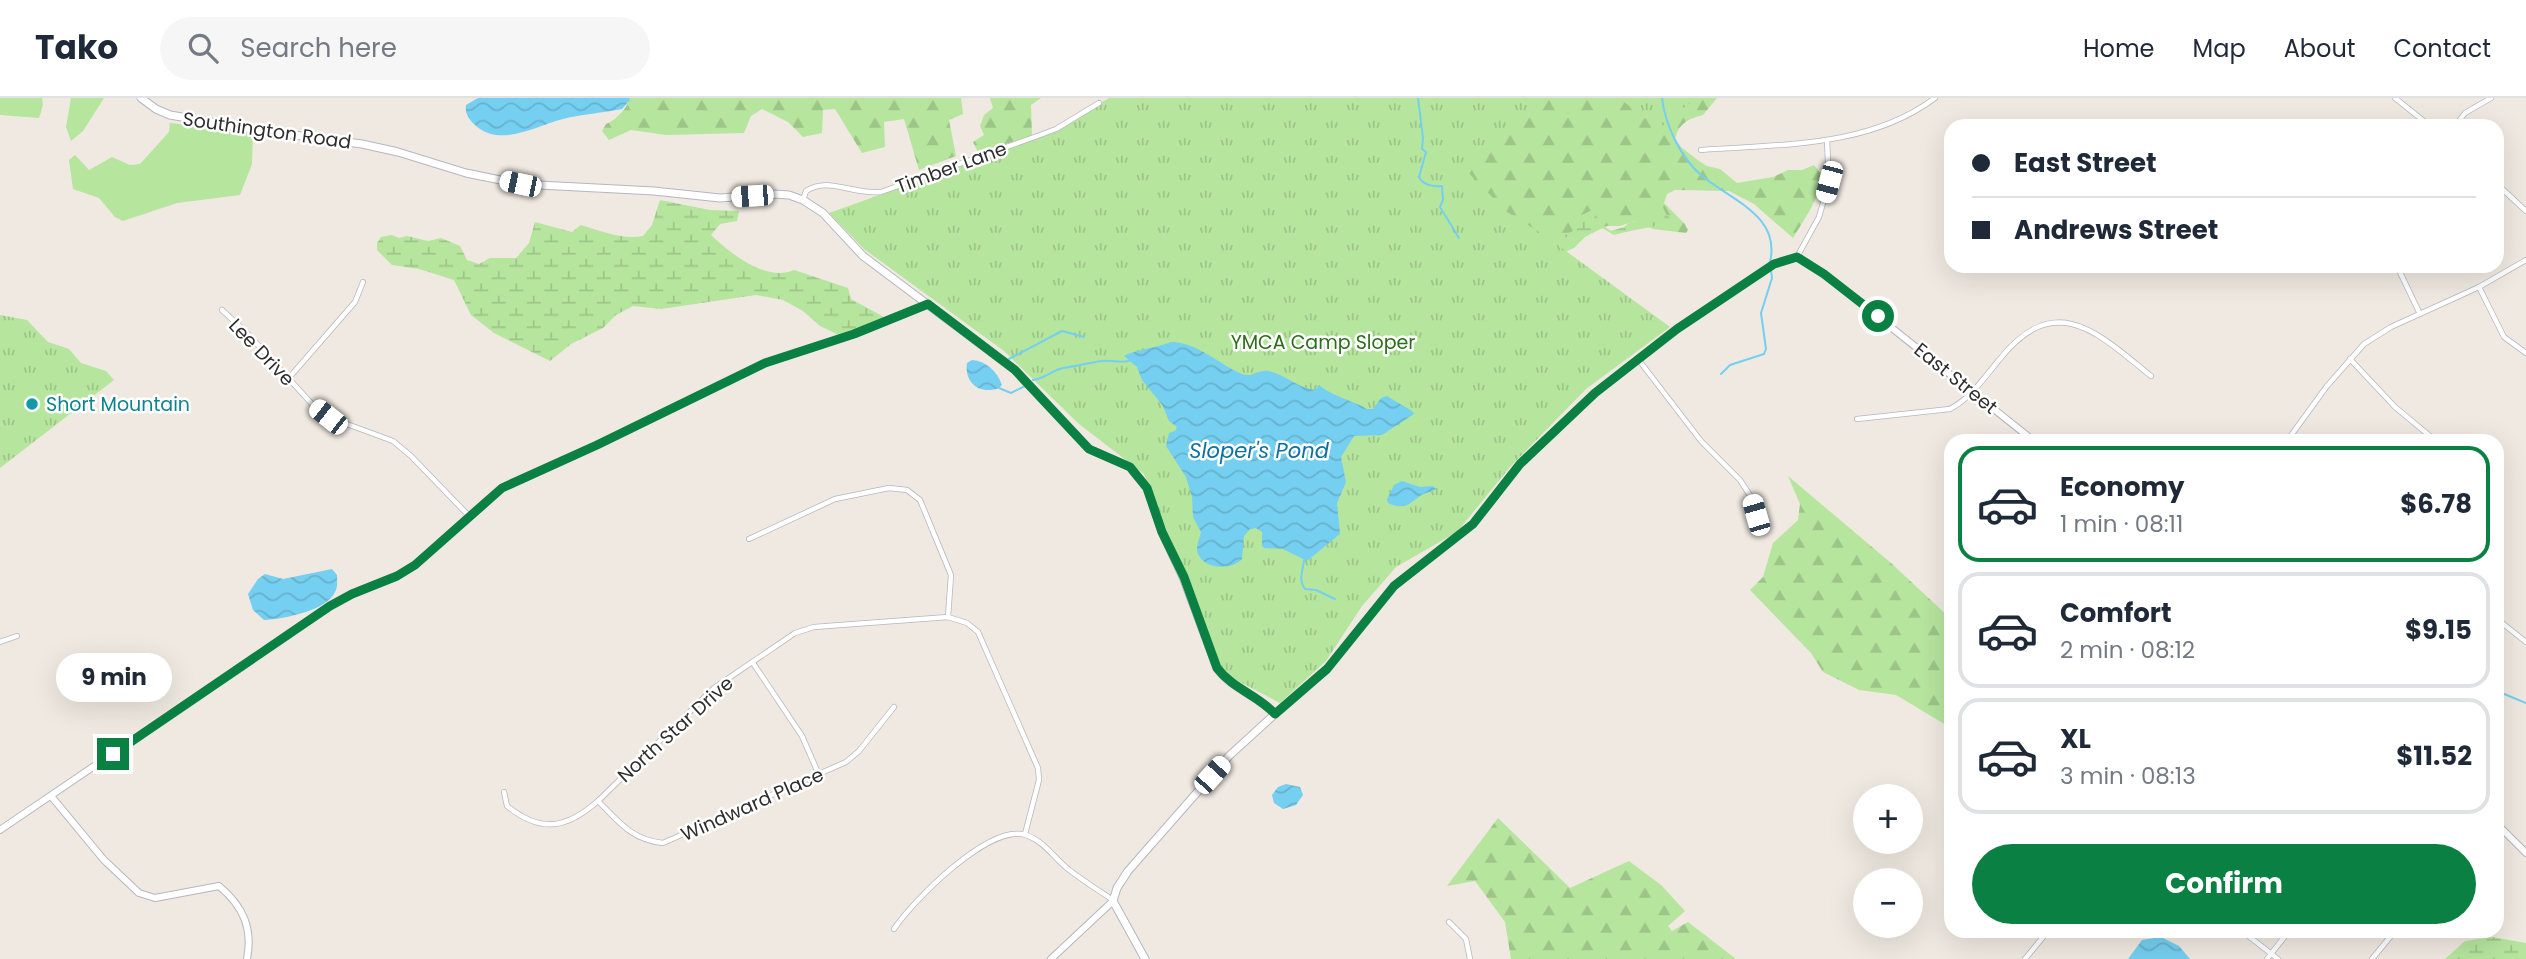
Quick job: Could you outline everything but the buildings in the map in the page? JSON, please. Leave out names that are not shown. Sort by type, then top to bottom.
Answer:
[{"type":"main road","name":"Southington Road","points":[[141,98],[170,116],[362,144],[466,173],[520,184],[654,191],[720,198],[774,194],[803,200]]},
{"type":"main road","points":[[803,200],[823,214],[863,256],[1015,370],[1089,449],[1130,467],[1147,488],[1162,532],[1184,577],[1217,668],[1226,680],[1267,705],[1275,714],[1229,756],[1128,871],[1117,888],[1113,901],[1145,959]]},
{"type":"street","points":[[1701,150],[1827,140],[1858,134],[1889,124],[1936,98]]},
{"type":"street","points":[[2395,98],[2421,119]]},
{"type":"street","points":[[2460,119],[2465,113],[2491,98]]},
{"type":"street","name":"Timber Lane","points":[[803,200],[806,191],[819,184],[830,184],[864,193],[881,192],[1056,129],[1099,103]]},
{"type":"street","points":[[1275,714],[1327,669],[1394,586],[1473,524],[1520,464],[1595,393],[1637,358],[1774,264],[1797,257],[1819,217],[1829,182],[1827,140]]},
{"type":"street","points":[[2504,191],[2526,211]]},
{"type":"street","name":"East Street","points":[[1797,257],[1824,274],[2025,434]]},
{"type":"street","points":[[2504,273],[2526,260]]},
{"type":"street","points":[[2400,273],[2420,314]]},
{"type":"street","points":[[2292,434],[2326,386],[2364,344],[2391,327],[2503,273]]},
{"type":"street","points":[[288,379],[355,302],[363,282]]},
{"type":"street","points":[[2479,287],[2504,337],[2526,353]]},
{"type":"street","points":[[1,828],[330,606],[415,565],[502,488],[597,445],[743,373],[800,350],[854,334],[928,304]]},
{"type":"street","name":"Lee Drive","points":[[222,310],[247,332],[312,404],[328,417],[393,440],[469,516]]},
{"type":"street","points":[[1857,419],[1950,409],[1962,403],[2021,336],[2040,326],[2062,322],[2084,326],[2103,337],[2151,376]]},
{"type":"street","points":[[1637,358],[1702,442],[1740,480],[1751,497],[1756,515],[1754,525]]},
{"type":"street","points":[[2350,359],[2395,407],[2428,434]]},
{"type":"street","points":[[749,539],[835,499],[890,488],[907,490],[920,500],[951,575],[948,617],[967,623],[978,632],[1038,768],[1039,780],[1025,834]]},
{"type":"street","name":"North Star Drive","points":[[504,792],[508,807],[525,818],[541,824],[562,824],[580,816],[598,801],[714,688],[795,633],[814,627],[948,617]]},
{"type":"street","points":[[2504,625],[2526,642]]},
{"type":"street","points":[[0,642],[17,636]]},
{"type":"street","points":[[753,663],[802,736],[820,775]]},
{"type":"street","name":"Windward Place","points":[[598,801],[632,834],[647,842],[663,843],[846,762],[859,751],[894,706]]},
{"type":"street","points":[[51,796],[104,860],[139,893],[155,898],[219,886],[232,897],[247,923],[250,941],[247,959]]},
{"type":"street","points":[[2504,831],[2526,853]]},
{"type":"street","points":[[894,929],[936,882],[978,848],[995,838],[1025,834],[1044,845],[1066,868],[1113,901],[1051,959]]},
{"type":"street","points":[[1448,922],[1465,939],[1471,959]]},
{"type":"street","points":[[2025,959],[2042,938]]},
{"type":"street","points":[[2251,938],[2278,959]]},
{"type":"street","points":[[2267,959],[2284,938]]},
{"type":"street","points":[[2372,959],[2388,938]]},
{"type":"green space","points":[[0,98],[42,98],[39,118],[0,115]]},
{"type":"green space","points":[[71,98],[104,98],[83,131],[71,141],[66,127]]},
{"type":"green space","points":[[629,98],[961,98],[963,114],[949,120],[956,156],[919,170],[904,119],[884,122],[885,147],[862,153],[835,109],[823,110],[822,133],[803,137],[788,122],[762,109],[751,116],[744,133],[666,135],[631,130],[609,140],[602,131],[606,124],[624,109]]},
{"type":"green space","points":[[990,98],[1041,98],[1031,105],[1032,136],[978,152],[973,142],[984,135],[980,126],[984,115],[993,108]]},
{"type":"green space","name":"YMCA Camp Sloper","points":[[1109,98],[1542,98],[1460,164],[1499,207],[1544,235],[1670,327],[1586,389],[1510,467],[1457,532],[1396,567],[1362,606],[1326,661],[1280,703],[1223,673],[1144,474],[1079,424],[1004,351],[864,249],[829,213],[1047,135]]},
{"type":"green space","points":[[1281,98],[1717,98],[1703,115],[1682,125],[1675,139],[1699,161],[1720,169],[1737,183],[1773,177],[1788,170],[1802,170],[1814,165],[1822,175],[1815,201],[1793,238],[1754,204],[1729,191],[1675,190],[1667,194],[1664,203],[1685,224],[1688,230],[1686,233],[1653,229],[1635,221],[1620,226],[1607,226],[1586,236],[1574,248],[1565,252]]},
{"type":"green space","points":[[1619,98],[1695,98],[1659,129]]},
{"type":"green space","points":[[170,123],[190,123],[253,133],[252,164],[240,195],[177,203],[123,221],[115,217],[99,198],[73,189],[69,160],[75,155],[89,170],[112,157],[130,165],[140,164],[169,132]]},
{"type":"green space","points":[[660,200],[710,210],[739,211],[737,221],[720,224],[711,235],[728,250],[761,269],[783,273],[794,270],[848,288],[851,299],[884,317],[841,336],[820,326],[803,311],[783,300],[756,295],[661,309],[633,306],[616,315],[603,328],[571,344],[550,361],[494,333],[471,315],[454,280],[419,269],[392,265],[377,250],[381,237],[392,235],[428,241],[441,238],[460,246],[467,260],[479,264],[490,258],[516,258],[529,243],[535,222],[572,232],[581,225],[619,236],[643,236],[652,225]]},
{"type":"green space","points":[[1662,205],[1673,221],[1614,235],[1597,225],[1593,226],[1588,236],[1571,235],[1552,243],[1534,234],[1552,236],[1568,233],[1579,227],[1582,215],[1592,210],[1611,231],[1630,222],[1647,220]]},
{"type":"green space","points":[[0,315],[27,320],[48,342],[69,349],[81,363],[106,371],[114,380],[0,468]]},
{"type":"green space","points":[[1788,476],[1891,563],[1944,612],[1944,724],[1896,695],[1859,690],[1823,672],[1811,653],[1750,590],[1763,577],[1773,543],[1798,520],[1800,504]]},
{"type":"green space","points":[[1498,818],[1570,888],[1629,861],[1661,885],[1685,911],[1668,926],[1672,931],[1688,922],[1736,959],[1511,959],[1505,922],[1475,881],[1447,886]]},
{"type":"green space","points":[[2498,938],[2526,943],[2526,959],[2445,959],[2465,941]]},
{"type":"water","points":[[478,98],[630,100],[622,109],[570,117],[517,134],[495,135],[484,131],[470,120],[466,105]]},
{"type":"water","name":"Sloper's Pond","points":[[1171,342],[1199,350],[1242,374],[1269,371],[1309,389],[1315,390],[1319,385],[1367,409],[1373,409],[1381,398],[1387,396],[1414,414],[1382,435],[1354,436],[1341,457],[1346,482],[1337,503],[1340,534],[1307,561],[1283,549],[1264,548],[1262,532],[1256,528],[1250,529],[1244,536],[1242,559],[1238,563],[1219,567],[1201,559],[1197,546],[1201,532],[1193,517],[1192,497],[1186,477],[1166,446],[1169,433],[1177,427],[1169,421],[1163,406],[1142,380],[1137,367],[1124,356]]},
{"type":"water","points":[[972,360],[982,362],[990,368],[1002,385],[992,390],[975,386],[968,377],[967,370],[967,363]]},
{"type":"water","points":[[1402,481],[1420,487],[1433,486],[1436,489],[1405,506],[1388,503],[1387,499],[1394,485]]},
{"type":"water","points":[[332,569],[337,575],[337,588],[330,599],[314,609],[292,616],[264,620],[253,610],[248,594],[265,574],[283,579]]},
{"type":"water","points":[[1286,784],[1300,787],[1303,795],[1296,805],[1283,809],[1274,803],[1272,795],[1278,787]]},
{"type":"water","points":[[2163,938],[2179,946],[2190,959],[2128,959],[2142,940]]},
{"type":"waterway","points":[[1418,98],[1422,149],[1426,152],[1419,177],[1429,185],[1442,186],[1443,200],[1440,207],[1459,238]]},
{"type":"waterway","points":[[1662,98],[1670,129],[1693,168],[1761,220],[1768,232],[1770,262]]},
{"type":"waterway","points":[[1721,374],[1730,365],[1764,354],[1766,349],[1761,313],[1772,278],[1771,270]]},
{"type":"waterway","points":[[1009,359],[1062,331],[1084,337]]},
{"type":"waterway","points":[[1033,380],[1063,368],[1102,361],[1129,361]]},
{"type":"waterway","points":[[999,388],[1011,393],[1025,386]]},
{"type":"waterway","points":[[1304,560],[1301,579],[1305,589],[1316,590],[1335,599]]},
{"type":"waterway","points":[[2504,694],[2526,703]]},
{"type":"place","name":"Short Mountain","points":[[32,404]]},
{"type":"route","points":[[113,754],[330,606],[415,565],[502,488],[765,363],[854,334],[928,304],[1015,370],[1089,449],[1130,467],[1147,488],[1162,532],[1184,577],[1217,668],[1226,680],[1267,705],[1275,714],[1327,669],[1394,586],[1473,524],[1520,464],[1595,393],[1677,329],[1774,264],[1797,257],[1824,274],[1878,316]]}]
